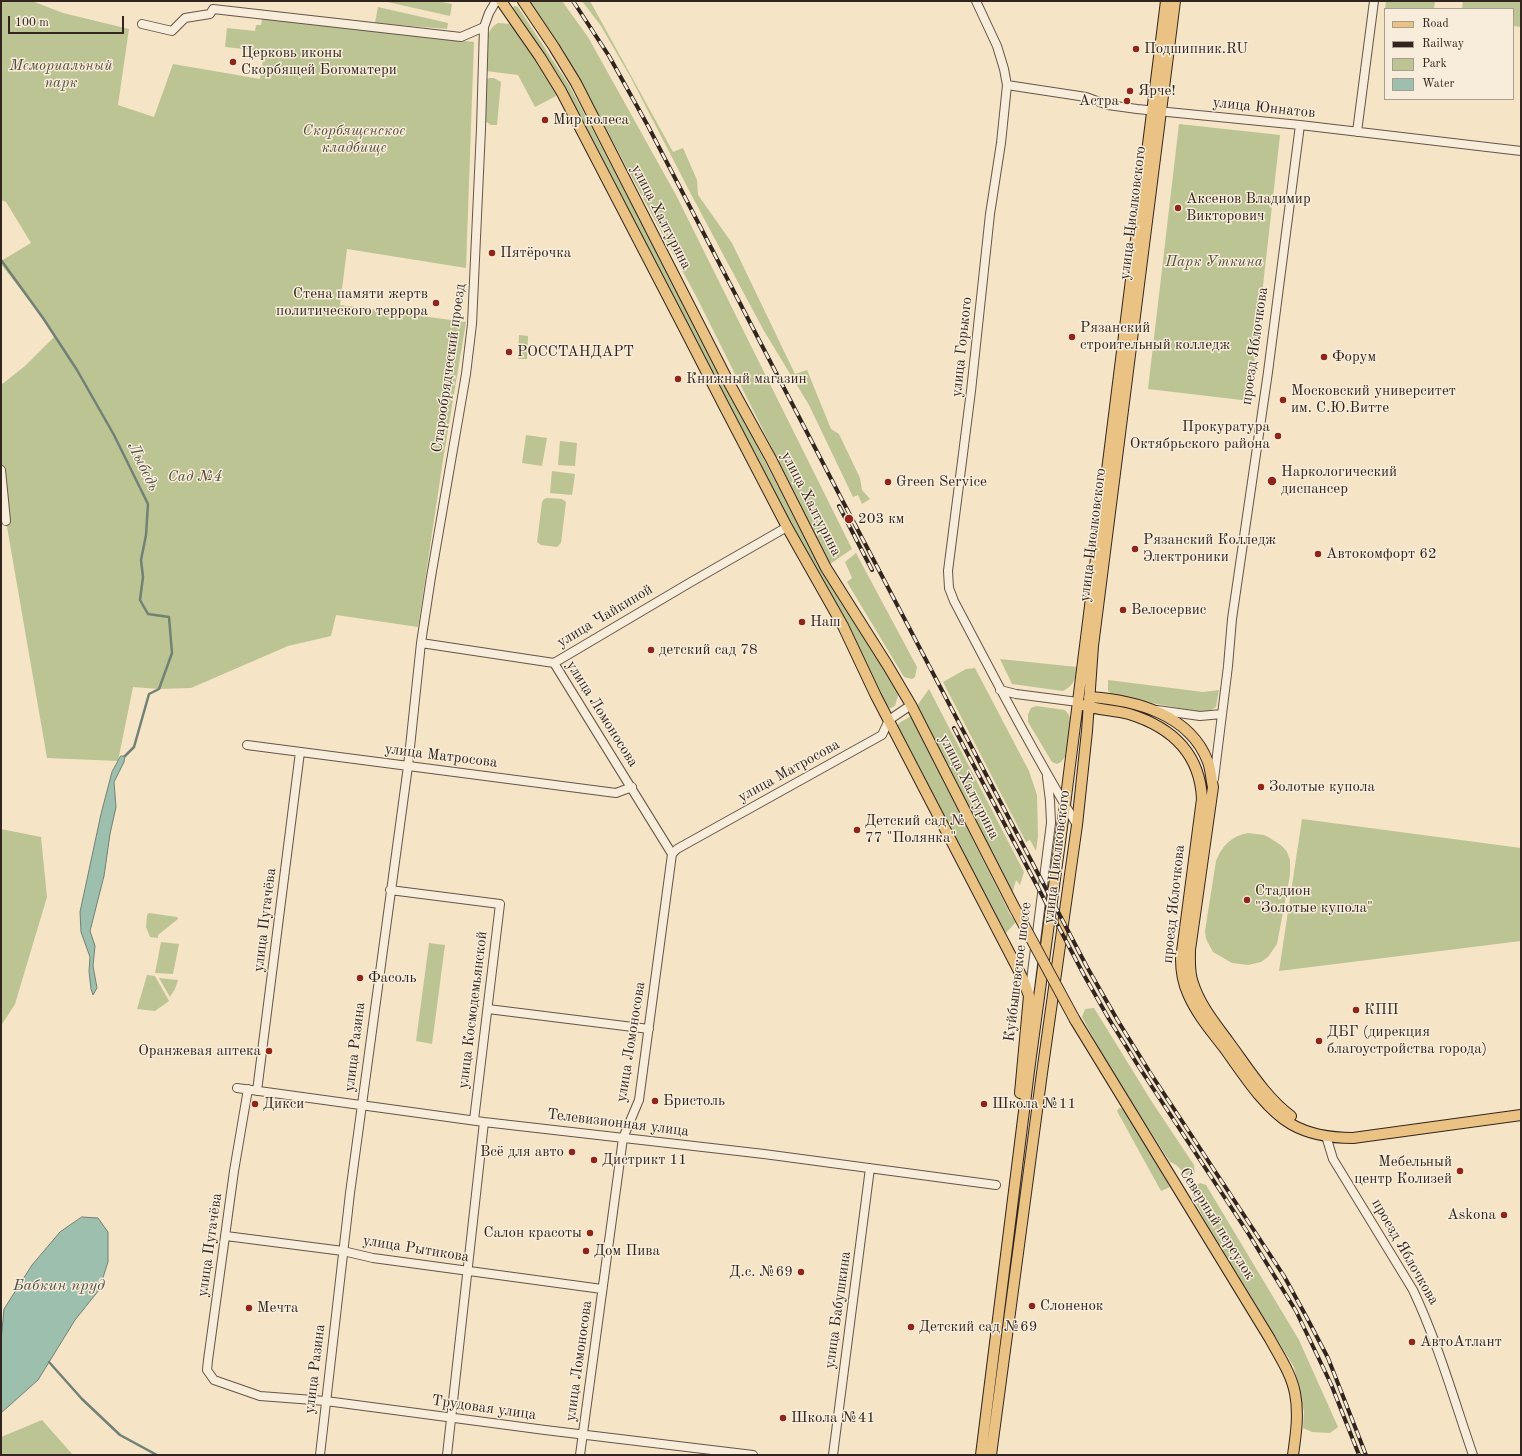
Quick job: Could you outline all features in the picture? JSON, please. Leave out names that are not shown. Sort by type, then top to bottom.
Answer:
[{"type":"main road","name":"улица Халтурина","points":[[502,1],[561,91],[787,527],[843,626],[876,696],[1023,979],[1030,996]]},
{"type":"main road","name":"улица Халтурина","points":[[523,1],[576,83],[728,381],[771,459],[826,568],[911,705],[1014,907],[1075,1020]]},
{"type":"main road","name":"улица Циолковского","points":[[991,1455],[1077,825],[1093,646],[1126,397],[1156,112],[1166,1]]},
{"type":"main road","name":"улица Циолковского","points":[[1029,1071],[1156,112],[1175,1]]},
{"type":"main road","name":"проезд Яблочкова","points":[[1089,702],[1114,699],[1151,709],[1168,716],[1192,735],[1202,749],[1209,764],[1213,787],[1190,950],[1192,982],[1208,1013],[1270,1096],[1285,1111],[1300,1122],[1326,1136]]},
{"type":"main road","points":[[1078,702],[1089,702]]},
{"type":"main road","name":"проезд Яблочкова","points":[[1089,702],[1145,720],[1171,736],[1183,746],[1191,756],[1196,767],[1201,785],[1202,799],[1181,959],[1181,972],[1188,994],[1200,1016],[1269,1106],[1290,1124],[1305,1131],[1336,1138],[1353,1138],[1521,1114]]},
{"type":"main road","name":"Куйбышевское шоссе","points":[[1016,1176],[1022,1070],[1030,996]]},
{"type":"main road","name":"Северный переулок","points":[[1075,1020],[1266,1333],[1287,1370],[1294,1392],[1297,1418],[1293,1455]]},
{"type":"main road","name":"Куйбышевское шоссе","points":[[982,1455],[1029,1071]]},
{"type":"street","name":"Старообрядческий проезд","points":[[422,643],[432,569],[464,382],[472,324],[484,27],[489,13],[496,1]]},
{"type":"street","name":"улица Горького","points":[[976,1],[997,46],[1007,84],[1001,143],[990,214],[971,391],[948,571],[949,588],[954,601],[1000,690],[1077,825]]},
{"type":"street","points":[[1357,132],[1374,1]]},
{"type":"street","points":[[142,24],[172,31],[184,18],[210,14],[213,9],[461,37],[484,27]]},
{"type":"street","name":"улица Юннатов","points":[[1007,84],[1086,97],[1108,105],[1156,112],[1300,125],[1521,151]]},
{"type":"street","name":"проезд Яблочкова","points":[[1213,787],[1228,666],[1232,619],[1268,372],[1300,125]]},
{"type":"street","points":[[1,470],[6,521]]},
{"type":"street","name":"улица Чайкиной","points":[[422,643],[554,663],[787,527]]},
{"type":"street","name":"улица Разина","points":[[320,1455],[343,1251],[390,890],[408,766],[422,643]]},
{"type":"street","name":"улица Ломоносова","points":[[554,663],[672,854],[639,1100],[623,1138],[580,1455]]},
{"type":"street","points":[[1000,690],[1016,694],[1078,702]]},
{"type":"street","name":"улица Матросова","points":[[672,854],[677,849],[882,735],[889,720],[911,705]]},
{"type":"street","name":"проезд Яблочкова","points":[[1151,709],[1200,716],[1222,714]]},
{"type":"street","name":"улица Матросова","points":[[247,745],[616,793],[632,787]]},
{"type":"street","name":"улица Пугачёва","points":[[257,1090],[300,752]]},
{"type":"street","name":"Куйбышевское шоссе","points":[[1030,996],[1051,823],[1046,772]]},
{"type":"street","name":"улица Космодемьянской","points":[[390,890],[500,904],[474,1120]]},
{"type":"street","points":[[488,1009],[649,1029]]},
{"type":"street","name":"Телевизионная улица","points":[[237,1088],[484,1122],[870,1168],[996,1185]]},
{"type":"street","name":"улица Пугачёва","points":[[214,1380],[207,1370],[208,1360],[248,1089]]},
{"type":"street","points":[[447,1455],[484,1122]]},
{"type":"street","name":"проезд Яблочкова","points":[[1326,1136],[1328,1148],[1333,1159],[1413,1290],[1436,1344],[1473,1455]]},
{"type":"street","name":"улица Бабушкина","points":[[833,1455],[870,1168]]},
{"type":"street","name":"улица Рытикова","points":[[226,1236],[343,1251],[373,1258],[602,1290]]},
{"type":"street","name":"Трудовая улица","points":[[214,1380],[260,1396],[326,1401],[583,1435],[752,1455]]},
{"type":"green space","name":"Сад №4","points":[[1,1],[32,1],[63,13],[129,29],[118,105],[154,117],[173,64],[260,79],[263,59],[254,50],[225,47],[227,28],[255,31],[256,25],[261,25],[262,19],[474,42],[466,268],[347,249],[340,305],[466,322],[443,460],[418,627],[336,615],[331,636],[288,646],[191,688],[159,689],[133,687],[118,761],[47,758],[6,521],[1,470],[1,385],[25,366],[55,336],[1,264],[1,261],[31,243],[6,202],[1,200]]},
{"type":"green space","points":[[383,1],[437,1],[452,4],[450,16]]},
{"type":"green space","points":[[529,1],[562,1],[588,37],[676,195],[852,549],[830,564],[697,298],[564,51]]},
{"type":"green space","points":[[582,1],[590,1],[673,152],[683,148],[697,180],[698,195],[732,243],[795,374],[807,370],[831,429],[839,434],[860,478],[862,490],[870,499],[862,504],[858,495],[853,497],[809,405],[764,331],[631,78],[601,26]]},
{"type":"green space","points":[[1386,1],[1435,1],[1434,8],[1385,8]]},
{"type":"green space","points":[[1463,1],[1521,1],[1521,27],[1514,26],[1514,8],[1462,8]]},
{"type":"green space","points":[[378,7],[448,23],[447,29],[375,23]]},
{"type":"green space","points":[[513,7],[518,7],[569,85],[796,522],[824,572],[899,692],[895,706],[891,708],[886,707],[792,530],[605,164],[563,88],[513,10]]},
{"type":"green space","points":[[498,23],[511,24],[517,29],[558,95],[535,107],[518,75],[486,71],[487,37],[493,27]]},
{"type":"green space","points":[[489,78],[494,78],[501,82],[497,125],[491,125],[485,121],[486,80]]},
{"type":"green space","name":"Парк Уткина","points":[[1179,124],[1280,135],[1250,401],[1148,389]]},
{"type":"green space","points":[[519,335],[528,336],[527,359],[518,359]]},
{"type":"green space","points":[[526,435],[547,438],[542,466],[522,463]]},
{"type":"green space","points":[[560,441],[577,443],[575,466],[558,465]]},
{"type":"green space","points":[[552,471],[575,474],[572,495],[550,493]]},
{"type":"green space","points":[[547,498],[562,499],[566,502],[561,543],[557,547],[541,545],[537,542],[542,502]]},
{"type":"green space","points":[[856,553],[917,667],[915,677],[912,679],[904,677],[847,582],[852,578],[845,562]]},
{"type":"green space","points":[[1000,659],[1077,667],[1076,675],[1072,684],[1063,691],[1012,684]]},
{"type":"green space","points":[[975,668],[1029,771],[1037,795],[1038,837],[1036,851],[1030,840],[1026,842],[943,682],[966,669]]},
{"type":"green space","points":[[1108,680],[1203,692],[1219,690],[1216,707],[1206,713],[1114,696],[1108,691]]},
{"type":"green space","points":[[929,689],[1024,872],[1020,885],[1016,880],[1012,894],[917,706]]},
{"type":"green space","points":[[1036,706],[1065,710],[1069,715],[1071,722],[1065,757],[1057,764],[1052,762],[1028,722],[1028,714],[1031,708]]},
{"type":"green space","points":[[911,716],[1011,916],[1016,922],[1005,934],[897,727],[899,723]]},
{"type":"green space","points":[[1302,819],[1521,848],[1521,941],[1279,971]]},
{"type":"green space","points":[[1,829],[41,837],[47,897],[15,1004],[1,1026]]},
{"type":"green space","name":"Стадион \"Золотые купола\"","points":[[1248,833],[1264,835],[1282,846],[1287,852],[1290,860],[1290,875],[1277,944],[1268,957],[1261,962],[1248,965],[1232,963],[1213,952],[1206,939],[1205,931],[1216,861],[1224,846],[1228,842],[1242,834]]},
{"type":"green space","points":[[149,913],[177,917],[178,919],[158,935],[158,938],[150,937],[146,927],[147,915]]},
{"type":"green space","points":[[161,942],[179,944],[173,974],[155,973]]},
{"type":"green space","points":[[429,943],[445,945],[432,1044],[416,1041]]},
{"type":"green space","points":[[147,975],[155,976],[169,1001],[155,1011],[137,1009]]},
{"type":"green space","points":[[159,978],[178,980],[170,997]]},
{"type":"green space","points":[[1094,1008],[1152,1102],[1194,1165],[1195,1173],[1190,1177],[1170,1162],[1108,1065],[1082,1017],[1085,1009]]},
{"type":"green space","points":[[1119,1108],[1123,1109],[1170,1187],[1161,1191],[1117,1111]]},
{"type":"green space","points":[[1200,1183],[1206,1185],[1299,1340],[1338,1427],[1330,1433],[1312,1432],[1303,1428],[1304,1412],[1294,1367],[1204,1219],[1192,1196],[1195,1186]]},
{"type":"green space","points":[[42,1420],[73,1455],[1,1455],[1,1437]]},
{"type":"water","points":[[121,756],[125,756],[124,762],[114,782],[116,807],[110,834],[104,876],[90,931],[95,946],[93,966],[97,988],[93,995],[89,971],[90,957],[81,932],[80,912],[101,814],[112,772]]},
{"type":"water","name":"Бабкин пруд","points":[[82,1217],[98,1218],[108,1232],[108,1262],[99,1290],[75,1320],[38,1380],[1,1413],[1,1341],[4,1309],[32,1265],[60,1232]]},
{"type":"waterway","name":"Лыбедь","points":[[1,260],[43,318],[77,370],[114,435],[148,504],[146,535],[141,560],[143,577],[140,600],[148,614],[169,617],[172,653],[159,689],[149,694],[134,747],[125,756]]},
{"type":"waterway","points":[[49,1362],[82,1399],[120,1435],[157,1455]]},
{"type":"railway","points":[[573,1],[609,56],[648,126],[1087,967],[1149,1071],[1284,1276],[1307,1318],[1328,1358],[1366,1455]]},
{"type":"railway","points":[[839,506],[872,570]]},
{"type":"railway","points":[[954,728],[1084,975],[1109,1019],[1248,1233],[1296,1311],[1331,1384],[1359,1455]]},
{"type":"place","name":"Подшипник.RU","points":[[1136,49]]},
{"type":"place","name":"Церковь иконы Скорбящей Богоматери","points":[[233,62]]},
{"type":"place","name":"Ярче!","points":[[1130,91]]},
{"type":"place","name":"Астра","points":[[1127,101]]},
{"type":"place","name":"Мир колеса","points":[[545,120]]},
{"type":"place","name":"Аксенов Владимир Викторович","points":[[1178,208]]},
{"type":"place","name":"Пятёрочка","points":[[492,253]]},
{"type":"place","name":"Стена памяти жертв политического террора","points":[[436,303]]},
{"type":"place","name":"Рязанский строительный колледж","points":[[1072,337]]},
{"type":"place","name":"РОССТАНДАРТ","points":[[509,352]]},
{"type":"place","name":"Форум","points":[[1324,357]]},
{"type":"place","name":"Книжный магазин","points":[[678,379]]},
{"type":"place","name":"Московский университет им. С.Ю.Витте","points":[[1283,400]]},
{"type":"place","name":"Прокуратура Октябрьского района","points":[[1278,436]]},
{"type":"place","name":"Наркологический диспансер","points":[[1272,481]]},
{"type":"place","name":"Green Service","points":[[888,482]]},
{"type":"place","name":"203 км","points":[[849,519]]},
{"type":"place","name":"Рязанский Колледж Электроники","points":[[1135,549]]},
{"type":"place","name":"Автокомфорт 62","points":[[1318,554]]},
{"type":"place","name":"Велосервис","points":[[1123,610]]},
{"type":"place","name":"Наш","points":[[802,622]]},
{"type":"place","name":"детский сад 78","points":[[651,650]]},
{"type":"place","name":"Золотые купола","points":[[1261,787]]},
{"type":"place","name":"Детский сад № 77 \"Полянка\"","points":[[857,830]]},
{"type":"place","name":"Стадион \"Золотые купола\"","points":[[1247,900]]},
{"type":"place","name":"Фасоль","points":[[360,978]]},
{"type":"place","name":"КПП","points":[[1356,1010]]},
{"type":"place","name":"ДБГ (дирекция благоустройства города)","points":[[1319,1041]]},
{"type":"place","name":"Оранжевая аптека","points":[[269,1051]]},
{"type":"place","name":"Бристоль","points":[[655,1101]]},
{"type":"place","name":"Дикси","points":[[255,1104]]},
{"type":"place","name":"Школа №11","points":[[984,1104]]},
{"type":"place","name":"Всё для авто","points":[[572,1152]]},
{"type":"place","name":"Дистрикт 11","points":[[594,1160]]},
{"type":"place","name":"Мебельный центр Колизей","points":[[1460,1171]]},
{"type":"place","name":"Askona","points":[[1504,1215]]},
{"type":"place","name":"Салон красоты","points":[[590,1233]]},
{"type":"place","name":"Дом Пива","points":[[586,1251]]},
{"type":"place","name":"Д.с. №69","points":[[801,1272]]},
{"type":"place","name":"Слоненок","points":[[1032,1306]]},
{"type":"place","name":"Мечта","points":[[249,1308]]},
{"type":"place","name":"Детский сад №69","points":[[911,1327]]},
{"type":"place","name":"АвтоАтлант","points":[[1412,1342]]},
{"type":"place","name":"Школа №41","points":[[783,1418]]},
{"type":"park label","name":"Мемориальный парк","points":[[61,74]]},
{"type":"park label","name":"Скорбященское кладбище","points":[[354,140]]}]
